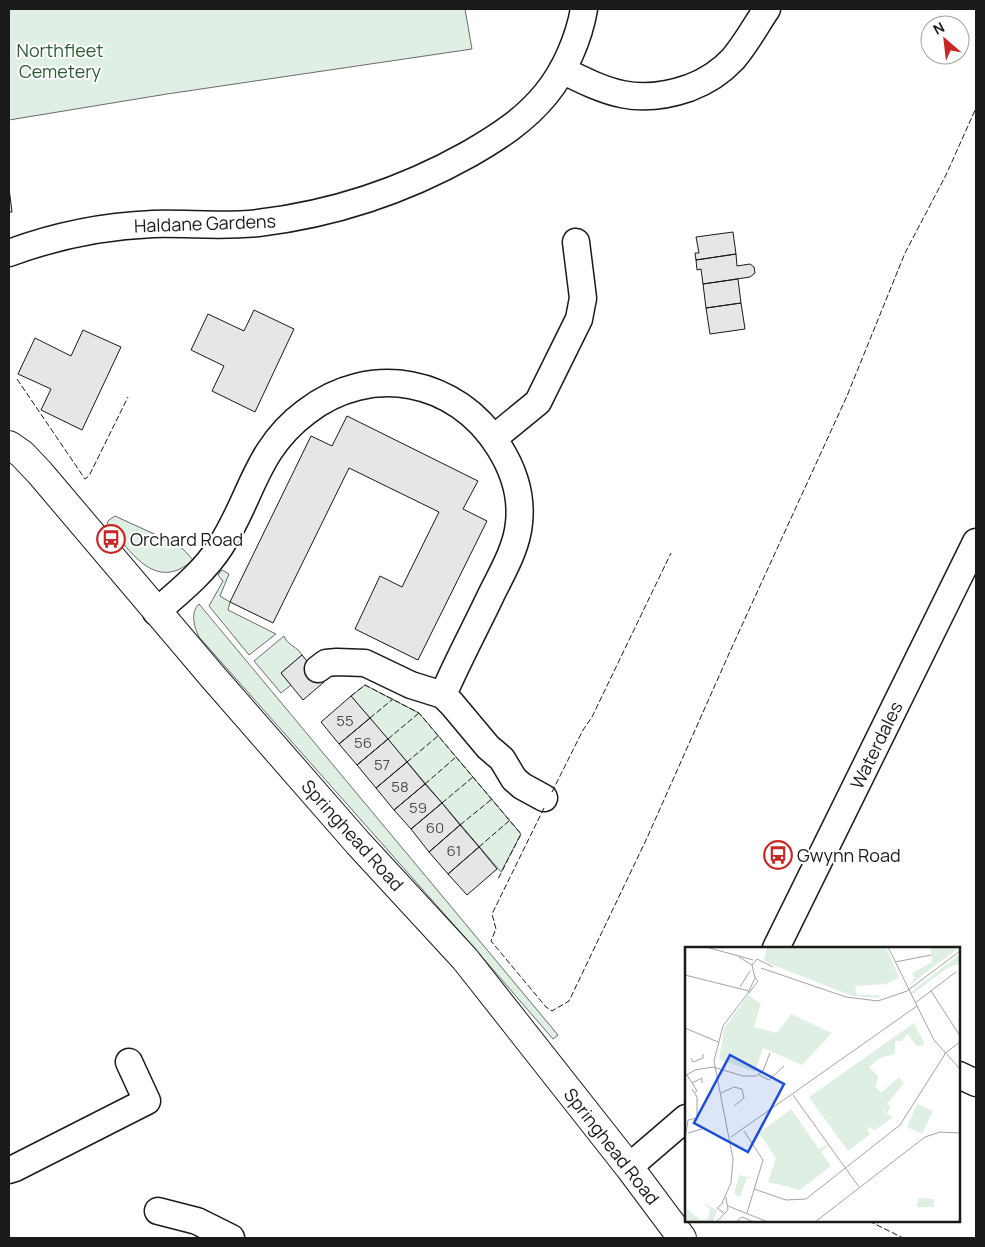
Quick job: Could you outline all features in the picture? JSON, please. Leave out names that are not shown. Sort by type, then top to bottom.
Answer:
[{"type":"main road","name":"Springhead Road","points":[[9,427],[15,449],[358,843],[465,959],[629,1167],[682,1238]]},
{"type":"street","name":"Haldane Gardens","points":[[9,253],[51,239],[96,229],[152,224],[256,223],[317,214],[365,201],[433,173],[492,140],[518,121],[547,93],[562,70],[577,36],[584,9]]},
{"type":"street","points":[[562,70],[590,84],[625,95],[649,97],[676,92],[700,83],[725,66],[740,49],[767,9]]},
{"type":"street","points":[[494,438],[538,402],[579,319],[583,298],[576,242]]},
{"type":"street","points":[[156,612],[194,579],[220,547],[261,464],[286,428],[306,411],[346,389],[372,384],[395,383],[415,385],[440,394],[468,411],[485,427],[494,438],[510,466],[520,507],[518,532],[504,568],[454,666],[443,695]]},
{"type":"street","name":"Waterdales","points":[[776,947],[976,542]]},
{"type":"street","points":[[318,669],[326,663],[365,663],[411,685],[443,695],[488,747],[502,758],[514,780],[544,798]]},
{"type":"street","points":[[9,1170],[147,1101],[129,1062]]},
{"type":"street","points":[[960,1075],[976,1083]]},
{"type":"street","points":[[629,1167],[685,1119]]},
{"type":"street","points":[[158,1211],[193,1230],[231,1238]]},
{"type":"green space","name":"Northfleet Cemetery","points":[[9,9],[465,9],[472,49],[167,94],[9,120]]},
{"type":"green space","points":[[115,516],[176,544],[193,560],[179,569],[167,572],[155,570],[144,564],[124,545],[107,523]]},
{"type":"green space","points":[[222,570],[229,574],[220,596],[230,602],[228,610],[276,634],[249,655],[209,606],[223,581],[218,575]]},
{"type":"green space","points":[[199,604],[558,1035],[553,1039],[199,637],[194,624],[194,611]]},
{"type":"green space","points":[[284,636],[302,655],[281,673],[291,685],[281,693],[254,661]]},
{"type":"green space","points":[[365,685],[419,713],[521,834],[501,872],[351,696]]},
{"type":"building","points":[[9,188],[12,212],[9,212]]},
{"type":"building","points":[[733,232],[736,254],[696,260],[695,253],[699,253],[696,237]]},
{"type":"building","points":[[736,254],[737,266],[750,264],[754,267],[755,273],[750,277],[703,284],[701,269],[697,270],[696,260]]},
{"type":"building","points":[[738,279],[741,303],[706,308],[703,284]]},
{"type":"building","points":[[741,303],[745,329],[710,334],[706,308]]},
{"type":"building","points":[[254,310],[294,329],[255,412],[212,391],[224,366],[191,350],[208,314],[244,331]]},
{"type":"building","points":[[83,330],[121,347],[82,430],[41,410],[51,389],[18,374],[35,338],[71,356]]},
{"type":"building","points":[[347,416],[478,481],[463,509],[487,521],[418,660],[355,629],[380,576],[402,587],[439,512],[349,468],[273,623],[230,602],[311,436],[332,446]]},
{"type":"building","points":[[302,655],[324,682],[303,700],[281,673]]},
{"type":"building","points":[[351,696],[370,718],[339,744],[321,722]]},
{"type":"building","points":[[370,718],[388,739],[357,765],[339,744]]},
{"type":"building","points":[[388,739],[407,762],[376,788],[357,765]]},
{"type":"building","points":[[407,762],[425,784],[394,810],[376,788]]},
{"type":"building","points":[[425,784],[442,803],[411,829],[394,810]]},
{"type":"building","points":[[442,803],[460,825],[429,852],[411,829]]},
{"type":"building","points":[[460,825],[479,847],[448,874],[429,852]]},
{"type":"building","points":[[479,847],[497,869],[467,895],[448,874]]},
{"type":"fence","points":[[544,808],[492,914],[496,929],[491,941],[546,1007],[552,1011],[569,1001],[647,838],[847,396],[905,253],[946,175],[976,108]]},
{"type":"fence","points":[[17,379],[85,479],[89,476],[128,397]]},
{"type":"fence","points":[[552,792],[583,730],[592,717],[671,553]]},
{"type":"fence","points":[[351,696],[365,685],[419,713],[521,834],[498,879]]},
{"type":"fence","points":[[370,718],[393,699]]},
{"type":"fence","points":[[388,739],[419,713]]},
{"type":"fence","points":[[407,762],[438,736]]},
{"type":"fence","points":[[425,784],[456,757]]},
{"type":"fence","points":[[442,803],[473,777]]},
{"type":"fence","points":[[460,825],[492,799]]},
{"type":"fence","points":[[479,847],[510,820]]},
{"type":"fence","points":[[871,1222],[903,1238]]},
{"type":"place","name":"Orchard Road","points":[[111,539]]},
{"type":"place","name":"Gwynn Road","points":[[778,855]]}]
